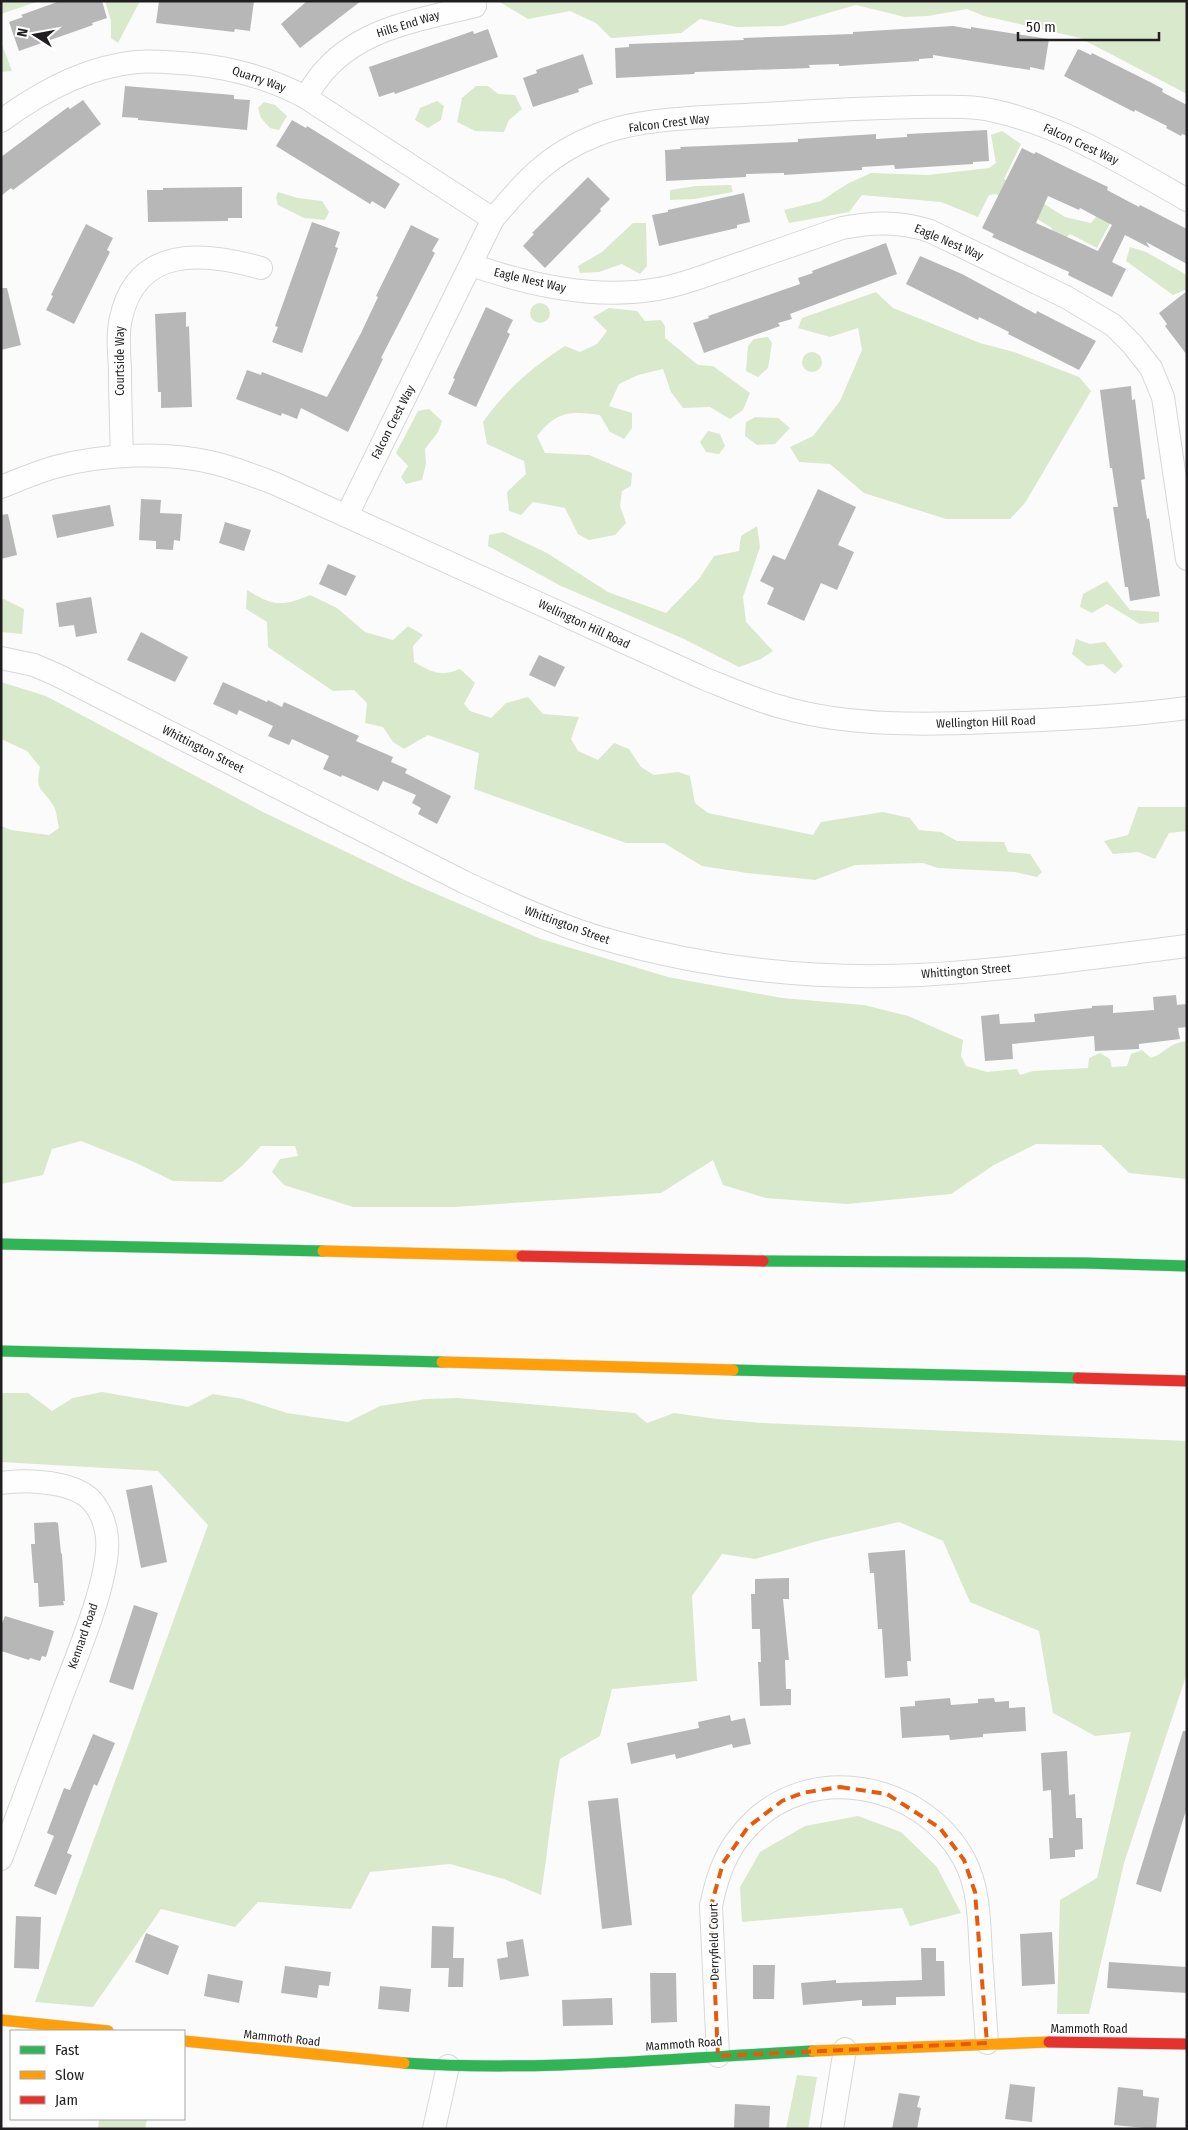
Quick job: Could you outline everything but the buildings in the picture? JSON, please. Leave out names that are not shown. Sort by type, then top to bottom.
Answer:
[{"type":"main road","points":[[1,1244],[692,1260],[1187,1266]]},
{"type":"main road","points":[[1167,1265],[1187,1260]]},
{"type":"main road","points":[[1,1351],[1187,1381]]},
{"type":"main road","points":[[1,2020],[98,2030]]},
{"type":"main road","name":"Mammoth Road","points":[[185,2041],[372,2061],[448,2066],[586,2064],[986,2043],[1088,2042],[1187,2044]]},
{"type":"street","name":"Hills End Way","points":[[305,97],[326,69],[362,40],[398,25],[475,6]]},
{"type":"street","name":"Quarry Way","points":[[1,121],[64,83],[109,67],[135,62],[166,62],[233,69],[281,84],[305,97],[493,219]]},
{"type":"street","name":"Falcon Crest Way","points":[[346,515],[493,219],[540,167],[558,154],[598,134],[639,124],[683,119],[859,108],[963,107],[993,110],[1035,123],[1095,150],[1187,200]]},
{"type":"street","name":"Eagle Nest Way","points":[[471,265],[553,288],[600,292],[635,292],[683,284],[842,228],[860,225],[896,224],[914,226],[930,231],[1066,297],[1113,325],[1132,344],[1150,368],[1163,398],[1187,559]]},
{"type":"street","name":"Courtside Way","points":[[122,456],[120,319],[126,302],[136,284],[148,271],[164,262],[178,258],[215,258],[261,268]]},
{"type":"street","name":"Wellington Hill Road","points":[[2,486],[53,467],[82,460],[122,456],[184,458],[213,462],[276,484],[703,678],[786,709],[817,715],[927,724],[1091,718],[1187,708]]},
{"type":"street","name":"Whittington Street","points":[[1,658],[34,665],[57,675],[464,882],[525,910],[600,938],[646,950],[725,965],[788,973],[919,975],[1020,967],[1187,946]]},
{"type":"street","name":"Kennard Road","points":[[1,1482],[29,1480],[56,1484],[75,1491],[91,1499],[100,1512],[107,1532],[104,1576],[78,1653],[1,1858]]},
{"type":"street","name":"Derryfield Court","points":[[718,2056],[711,1906],[715,1884],[723,1863],[743,1832],[764,1812],[782,1801],[802,1793],[840,1787],[872,1790],[906,1803],[940,1828],[953,1842],[964,1860],[971,1876],[978,1907],[986,2043]]},
{"type":"street","points":[[832,2129],[845,2049]]},
{"type":"street","points":[[434,2129],[448,2066]]},
{"type":"highlighted area","points":[[840,1787],[887,1794],[940,1828],[964,1860],[975,1892],[987,2043],[718,2056],[711,1906],[723,1863],[748,1827],[782,1801],[802,1793]]},
{"type":"green space","points":[[1,1],[39,1],[1,14]]},
{"type":"green space","points":[[105,1],[140,1],[118,43],[111,38],[111,21]]},
{"type":"green space","points":[[498,1],[1187,1],[1187,94],[1080,38],[984,16],[967,9],[928,16],[905,17],[856,5],[783,26],[737,27],[700,19],[681,33],[611,38],[596,23],[570,11],[528,19]]},
{"type":"green space","points":[[1,42],[12,71],[1,72]]},
{"type":"green space","points":[[476,86],[488,86],[498,94],[515,95],[522,109],[509,120],[504,132],[475,131],[457,122],[462,98]]},
{"type":"green space","points":[[437,101],[444,106],[441,120],[428,128],[415,120],[420,108]]},
{"type":"green space","points":[[264,102],[275,105],[287,116],[279,130],[270,128],[261,118],[258,108]]},
{"type":"green space","points":[[1002,131],[1021,144],[1004,179],[1065,217],[1091,223],[1102,210],[1120,204],[1097,248],[1070,234],[1062,242],[1052,239],[1052,228],[996,194],[989,195],[978,217],[941,202],[862,195],[849,212],[789,223],[784,210],[821,201],[847,184],[871,173],[928,175],[989,168],[996,163],[991,135]]},
{"type":"green space","points":[[731,185],[733,192],[695,199],[670,200],[670,190],[696,186]]},
{"type":"green space","points":[[278,192],[298,198],[322,201],[329,212],[325,220],[304,218],[278,205],[276,198]]},
{"type":"green space","points":[[633,223],[646,223],[647,266],[640,274],[622,264],[599,272],[580,273],[578,266],[602,252]]},
{"type":"green space","points":[[1130,247],[1146,252],[1187,275],[1187,292],[1185,290],[1173,295],[1126,261]]},
{"type":"green space","points":[[876,292],[893,308],[980,343],[1014,352],[1079,377],[1091,391],[1025,503],[1010,519],[946,519],[864,493],[830,464],[799,462],[790,447],[813,436],[840,401],[862,350],[858,328],[830,337],[798,328],[802,318]]},
{"type":"green space","points":[[536,303],[544,303],[550,309],[550,317],[544,323],[536,323],[530,317],[530,309]]},
{"type":"green space","points":[[609,308],[637,311],[645,321],[661,320],[665,326],[665,338],[698,365],[713,366],[750,393],[743,410],[730,419],[710,407],[683,408],[671,392],[663,369],[638,375],[619,384],[609,406],[632,413],[632,428],[624,439],[610,432],[600,415],[572,413],[558,417],[544,428],[537,436],[545,453],[589,455],[632,473],[631,486],[622,491],[620,506],[626,523],[615,535],[589,540],[578,534],[565,508],[533,502],[521,515],[509,511],[507,492],[526,474],[524,461],[487,444],[483,422],[510,389],[553,354],[565,346],[580,352],[597,344],[607,331],[593,317]]},
{"type":"green space","points":[[768,337],[772,343],[768,368],[758,377],[746,371],[748,346],[754,339]]},
{"type":"green space","points":[[812,352],[819,355],[822,362],[819,369],[812,372],[805,369],[802,362],[805,355]]},
{"type":"green space","points":[[429,409],[442,421],[438,432],[425,449],[426,464],[422,480],[406,484],[401,477],[408,466],[396,453],[418,411]]},
{"type":"green space","points":[[755,417],[778,418],[790,428],[775,444],[757,445],[745,436],[746,422]]},
{"type":"green space","points":[[708,431],[720,434],[725,446],[719,454],[706,452],[700,442]]},
{"type":"green space","points":[[757,526],[760,547],[743,597],[746,622],[773,651],[761,659],[739,667],[684,639],[561,586],[488,546],[489,535],[503,532],[547,553],[608,592],[666,613],[699,579],[714,556],[739,551],[741,536]]},
{"type":"green space","points":[[1107,581],[1130,610],[1159,612],[1159,622],[1140,624],[1107,604],[1092,613],[1080,607],[1083,594]]},
{"type":"green space","points":[[247,590],[271,602],[278,603],[292,602],[310,595],[337,608],[365,632],[393,640],[408,626],[423,635],[413,646],[414,662],[442,673],[460,669],[475,683],[464,704],[470,711],[491,718],[506,703],[528,697],[543,714],[579,717],[571,739],[578,751],[598,760],[614,743],[629,749],[641,767],[654,775],[678,772],[690,776],[695,803],[708,813],[813,835],[821,822],[883,812],[910,818],[919,830],[941,832],[957,841],[1004,842],[1008,852],[1030,854],[1042,872],[1037,877],[1015,872],[938,868],[923,863],[855,865],[815,880],[702,866],[664,843],[626,843],[474,789],[479,753],[428,735],[404,749],[393,742],[383,727],[365,723],[367,703],[354,690],[333,691],[268,647],[267,622],[246,609]]},
{"type":"green space","points":[[4,599],[24,609],[22,634],[1,632],[1,600]]},
{"type":"green space","points":[[1076,639],[1090,644],[1105,642],[1123,666],[1115,674],[1103,664],[1087,666],[1072,654]]},
{"type":"green space","points":[[1,682],[46,696],[263,812],[411,883],[541,939],[668,977],[782,998],[864,1005],[908,1016],[963,1040],[961,1056],[966,1066],[987,1072],[1017,1069],[1020,1075],[1033,1071],[1088,1068],[1089,1058],[1100,1053],[1110,1059],[1112,1067],[1127,1066],[1131,1054],[1142,1050],[1151,1058],[1175,1044],[1187,1041],[1187,1179],[1129,1173],[1101,1145],[1036,1144],[994,1165],[951,1194],[847,1204],[766,1198],[723,1185],[713,1160],[661,1193],[454,1207],[353,1207],[284,1185],[272,1172],[280,1159],[298,1156],[295,1146],[261,1146],[242,1166],[222,1182],[173,1181],[134,1162],[81,1141],[52,1149],[43,1175],[1,1184],[1,826],[11,830],[49,835],[59,828],[54,807],[39,785],[40,767],[27,751],[1,739]]},
{"type":"green space","points":[[1138,807],[1187,807],[1187,831],[1169,833],[1155,859],[1138,852],[1113,854],[1104,841],[1128,835]]},
{"type":"green space","points":[[102,1392],[188,1407],[213,1394],[243,1399],[287,1413],[348,1422],[380,1406],[426,1399],[458,1398],[635,1413],[647,1423],[674,1413],[762,1423],[1187,1441],[1187,1673],[1124,1863],[1089,2014],[1057,2014],[1060,1900],[1097,1878],[1131,1732],[1095,1736],[1053,1713],[1039,1631],[970,1602],[943,1541],[899,1522],[821,1540],[755,1559],[722,1554],[692,1596],[697,1681],[612,1689],[600,1736],[560,1759],[541,1895],[504,1879],[450,1864],[370,1872],[351,1909],[258,1902],[235,1927],[161,1909],[93,2007],[35,2002],[208,1525],[158,1471],[1,1462],[1,1393],[28,1393],[52,1411],[73,1398]]},
{"type":"green space","points":[[858,1816],[901,1832],[937,1867],[961,1913],[910,1926],[902,1908],[742,1922],[740,1887],[760,1852],[805,1826]]},
{"type":"green space","points":[[797,2075],[817,2077],[808,2129],[786,2129]]},
{"type":"green space","points":[[99,2120],[147,2120],[145,2129],[98,2129]]},
{"type":"traffic: fast","points":[[1,1244],[323,1251]]},
{"type":"traffic: fast","points":[[763,1261],[1085,1263],[1187,1266]]},
{"type":"traffic: fast","points":[[1,1351],[442,1362]]},
{"type":"traffic: fast","points":[[733,1370],[1078,1378]]},
{"type":"traffic: fast","points":[[404,2063],[506,2066],[557,2065],[813,2051]]},
{"type":"traffic: slow","points":[[323,1251],[522,1256]]},
{"type":"traffic: slow","points":[[442,1362],[733,1370]]},
{"type":"traffic: slow","points":[[1,2020],[98,2030]]},
{"type":"traffic: slow","points":[[185,2041],[404,2063]]},
{"type":"traffic: slow","points":[[813,2051],[1049,2042]]},
{"type":"traffic: jam","points":[[522,1256],[763,1261]]},
{"type":"traffic: jam","points":[[1078,1378],[1187,1381]]},
{"type":"traffic: jam","points":[[1049,2042],[1187,2044]]}]
